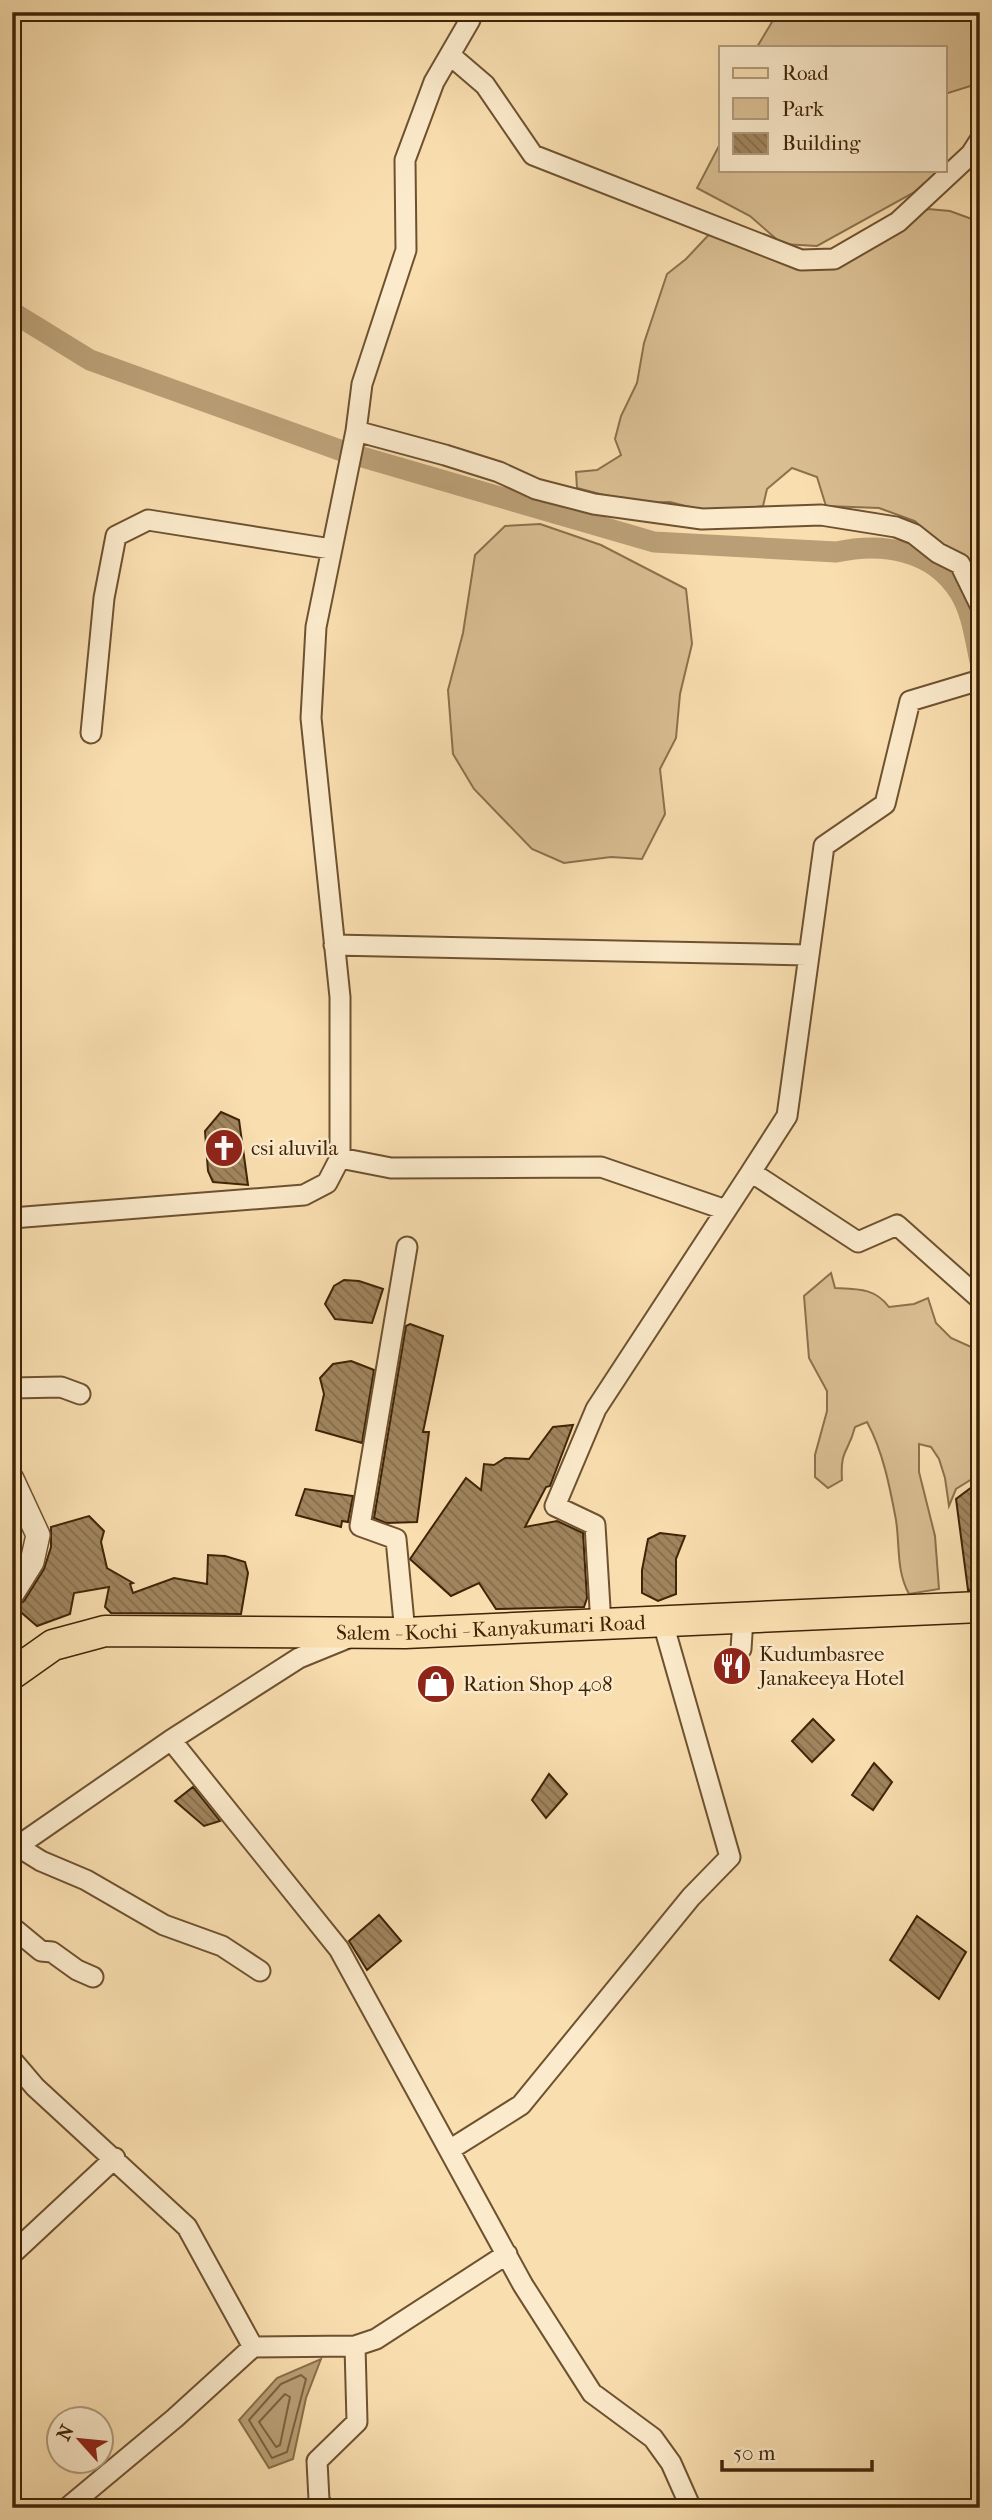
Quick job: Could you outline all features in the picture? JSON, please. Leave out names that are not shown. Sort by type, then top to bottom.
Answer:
[{"type":"main road","name":"Salem - Kochi - Kanyakumari Road","points":[[12,1674],[54,1646],[105,1631],[405,1633],[980,1607]]},
{"type":"street","points":[[12,1218],[304,1195],[327,1183],[340,1158],[340,997],[311,718],[316,627],[356,431],[362,384],[406,250],[405,160],[434,82],[470,20],[470,12]]},
{"type":"street","points":[[450,55],[485,85],[533,155],[801,260],[834,259],[898,222],[971,154],[980,140]]},
{"type":"street","points":[[356,431],[445,455],[499,472],[536,489],[594,504],[702,519],[821,515],[897,527],[914,534],[938,553],[960,564],[980,605]]},
{"type":"street","points":[[91,733],[104,598],[116,536],[148,520],[331,549]]},
{"type":"street","points":[[601,1625],[595,1525],[555,1506],[596,1409],[787,1116],[824,846],[885,804],[910,701],[980,680]]},
{"type":"street","points":[[334,946],[807,955]]},
{"type":"street","points":[[340,1158],[391,1168],[601,1167],[726,1210]]},
{"type":"street","points":[[751,1172],[858,1242],[897,1225],[980,1298]]},
{"type":"street","points":[[405,1633],[396,1539],[360,1526],[407,1247]]},
{"type":"street","points":[[12,1388],[61,1387],[80,1394]]},
{"type":"street","points":[[12,1479],[38,1535],[33,1562],[12,1594]]},
{"type":"street","points":[[741,1649],[743,1619]]},
{"type":"street","points":[[451,2149],[521,2105],[691,1897],[730,1857],[663,1623]]},
{"type":"street","points":[[260,1971],[215,1943],[164,1925],[86,1880],[14,1848],[171,1740],[299,1658],[359,1634]]},
{"type":"street","points":[[171,1740],[339,1949],[451,2149],[506,2254],[592,2393],[653,2438],[671,2463],[691,2508]]},
{"type":"street","points":[[12,1927],[41,1951],[52,1952],[77,1970],[93,1977]]},
{"type":"street","points":[[12,2060],[35,2087],[187,2227],[253,2347]]},
{"type":"street","points":[[12,2254],[115,2158]]},
{"type":"street","points":[[67,2508],[253,2347],[355,2346],[376,2339],[506,2254]]},
{"type":"street","points":[[324,2508],[319,2500],[317,2461],[357,2422],[355,2346]]},
{"type":"green space","points":[[778,12],[980,12],[980,83],[946,94],[946,46],[758,46]]},
{"type":"green space","points":[[719,146],[719,172],[938,172],[913,193],[817,246],[782,244],[750,216],[697,188]]},
{"type":"green space","points":[[928,209],[950,211],[980,222],[980,582],[971,561],[938,544],[915,521],[879,508],[826,506],[817,477],[792,468],[767,489],[763,506],[723,512],[701,510],[670,502],[634,503],[577,488],[576,472],[597,470],[621,455],[615,439],[621,416],[637,383],[644,343],[667,274],[686,259],[717,226],[830,263]]},
{"type":"green space","points":[[540,524],[601,545],[686,589],[692,644],[680,694],[676,738],[660,769],[665,814],[642,859],[611,857],[564,863],[532,849],[474,789],[453,754],[448,690],[463,633],[475,555],[505,526]]},
{"type":"green space","points":[[831,1273],[835,1288],[859,1289],[872,1293],[889,1307],[914,1304],[928,1298],[936,1323],[951,1338],[980,1351],[980,1474],[956,1489],[949,1506],[939,1459],[931,1447],[919,1444],[919,1472],[935,1536],[939,1589],[909,1594],[905,1585],[900,1567],[896,1520],[882,1457],[867,1422],[855,1427],[843,1457],[842,1480],[828,1488],[815,1477],[815,1455],[827,1411],[827,1391],[809,1358],[804,1296]]},
{"type":"water","points":[[321,2359],[306,2398],[293,2459],[269,2468],[239,2420],[277,2378]]},
{"type":"building","name":"csi aluvila","points":[[221,1112],[239,1120],[248,1185],[213,1182],[208,1171],[205,1131]]},
{"type":"building","points":[[344,1280],[359,1281],[383,1289],[372,1323],[335,1319],[325,1304],[334,1286]]},
{"type":"building","points":[[410,1324],[443,1336],[423,1432],[429,1432],[417,1522],[386,1523],[374,1518],[406,1326]]},
{"type":"building","points":[[351,1361],[374,1370],[362,1443],[316,1430],[324,1394],[320,1378],[333,1364]]},
{"type":"building","points":[[573,1425],[550,1486],[546,1487],[525,1527],[557,1521],[583,1533],[587,1598],[584,1607],[496,1609],[479,1583],[451,1596],[410,1559],[466,1478],[481,1490],[484,1464],[494,1465],[505,1458],[529,1459],[553,1427]]},
{"type":"building","points":[[980,1481],[980,1590],[968,1590],[956,1499]]},
{"type":"building","points":[[305,1489],[353,1496],[348,1522],[342,1521],[341,1527],[296,1515]]},
{"type":"building","points":[[89,1516],[104,1531],[101,1542],[107,1568],[133,1583],[130,1584],[133,1593],[174,1578],[207,1584],[208,1555],[225,1556],[245,1562],[248,1573],[241,1614],[111,1613],[105,1607],[109,1587],[74,1593],[70,1614],[37,1626],[15,1607],[24,1601],[44,1569],[51,1547],[51,1527]]},
{"type":"building","points":[[660,1533],[685,1536],[676,1559],[676,1594],[658,1601],[642,1593],[642,1570],[648,1539]]},
{"type":"building","points":[[813,1719],[834,1740],[812,1762],[792,1741]]},
{"type":"building","points":[[874,1763],[892,1782],[873,1810],[852,1795]]},
{"type":"building","points":[[549,1774],[567,1794],[546,1818],[532,1800]]},
{"type":"building","points":[[193,1787],[220,1821],[204,1826],[175,1801]]},
{"type":"building","points":[[379,1915],[401,1941],[367,1970],[349,1941]]},
{"type":"building","points":[[917,1916],[966,1952],[939,1999],[890,1960]]},
{"type":"waterway","points":[[12,312],[90,360],[345,452],[654,542],[836,552],[871,548],[905,552],[936,567],[960,593],[970,618],[980,661]]},
{"type":"place","name":"csi aluvila","points":[[224,1148]]},
{"type":"place","name":"Kudumbasree Janakeeya Hotel","points":[[732,1666]]},
{"type":"place","name":"Ration Shop 408","points":[[436,1684]]}]
